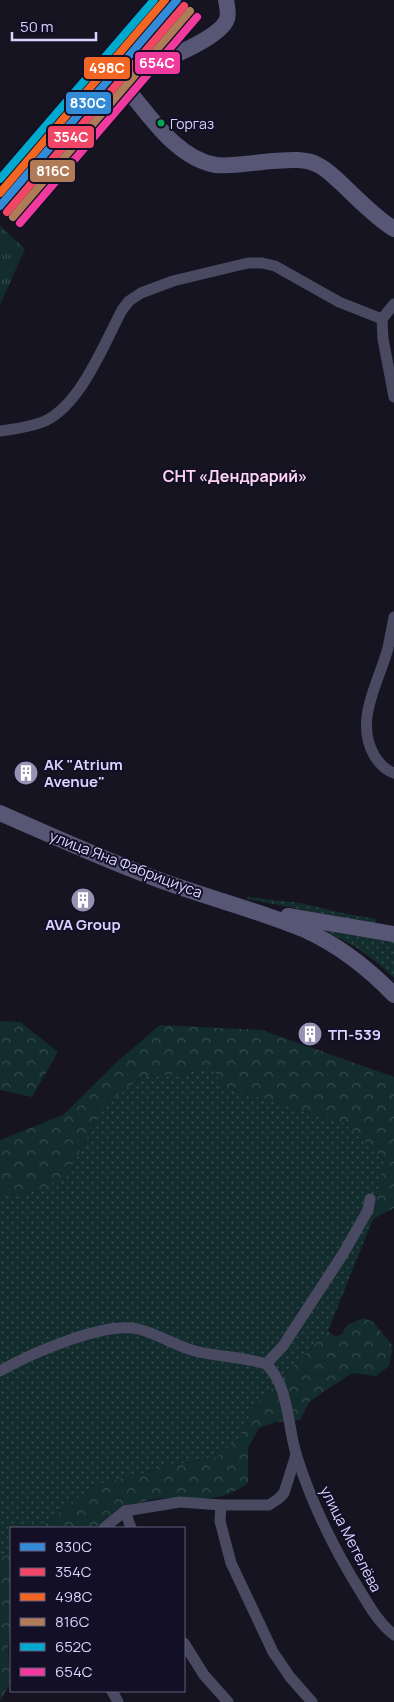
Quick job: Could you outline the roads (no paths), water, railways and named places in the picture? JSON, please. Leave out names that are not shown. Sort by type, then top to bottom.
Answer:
[{"type":"main road","points":[[226,0],[228,13],[221,28],[209,38],[133,73],[129,77],[128,89],[153,122],[187,153],[205,162],[218,165],[288,160],[304,161],[318,165],[381,220],[394,228]]},
{"type":"main road","name":"улица Яна Фабрициуса","points":[[0,813],[115,863],[165,882],[253,910],[307,931],[349,956],[394,995]]},
{"type":"main road","name":"улица Яна Фабрициуса","points":[[253,910],[394,934]]},
{"type":"street","points":[[0,431],[28,427],[46,420],[61,411],[72,400],[86,380],[122,310],[141,293],[173,281],[248,263],[262,263],[275,266],[339,302],[382,319]]},
{"type":"street","points":[[394,304],[382,319],[383,339],[394,397]]},
{"type":"street","points":[[394,617],[388,648],[367,714],[370,749],[377,760],[390,772],[394,773]]},
{"type":"street","points":[[0,1371],[24,1358],[68,1340],[127,1327],[213,1356],[266,1364],[283,1346],[353,1238],[368,1210],[370,1199]]},
{"type":"street","name":"улица Метелёва","points":[[266,1364],[273,1371],[281,1386],[296,1455],[315,1506],[352,1578],[377,1618],[394,1636]]},
{"type":"street","points":[[105,1527],[125,1511],[180,1502],[221,1505],[268,1505],[278,1499],[286,1488],[296,1455]]},
{"type":"street","points":[[221,1505],[220,1520],[235,1572],[273,1652],[290,1677],[312,1702]]},
{"type":"street","points":[[125,1511],[131,1527]]},
{"type":"street","points":[[185,1644],[204,1675],[228,1702]]},
{"type":"place","name":"Горгаз","points":[[161,123]]},
{"type":"place","name":"АК \"Atrium Avenue\"","points":[[26,773]]},
{"type":"place","name":"AVA Group","points":[[83,900]]},
{"type":"place","name":"ТП-539","points":[[310,1034]]},
{"type":"district","name":"СНТ «Дендрарий»","points":[[235,476]]}]
